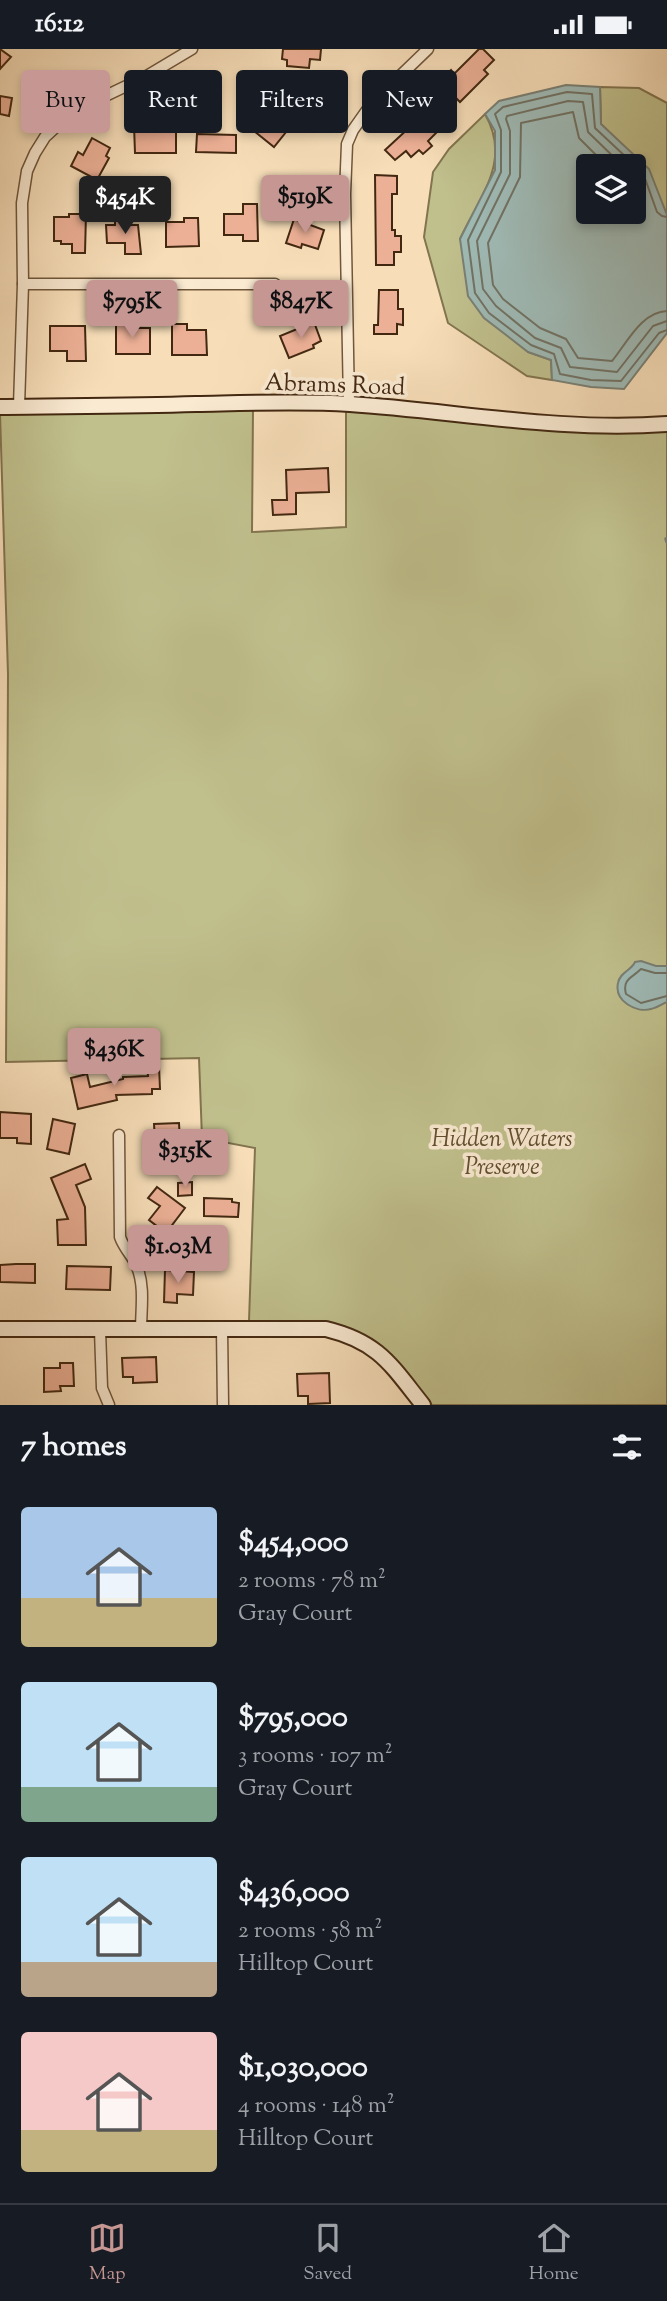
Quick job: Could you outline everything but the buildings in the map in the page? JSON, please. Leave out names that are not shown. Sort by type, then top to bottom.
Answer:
[{"type":"street","points":[[19,407],[24,184],[35,153],[45,137],[72,112],[145,77],[192,49]]},
{"type":"street","points":[[349,404],[345,168],[347,144],[353,129],[372,103],[428,49]]},
{"type":"street","points":[[23,284],[275,284]]},
{"type":"street","name":"Abrams Road","points":[[0,407],[349,404],[545,424],[603,427],[667,424]]},
{"type":"street","points":[[119,1135],[120,1237],[140,1275],[141,1330]]},
{"type":"street","points":[[0,1329],[326,1329],[351,1335],[377,1352],[424,1405]]},
{"type":"street","points":[[222,1329],[223,1405]]},
{"type":"street","points":[[100,1330],[102,1388],[110,1405]]},
{"type":"green space","points":[[600,87],[639,88],[667,103],[667,215],[646,182],[646,154],[628,154],[601,124]]},
{"type":"green space","points":[[485,114],[495,147],[494,163],[484,193],[460,239],[528,352],[551,360],[552,380],[527,376],[448,323],[424,237],[433,172],[449,149]]},
{"type":"green space","name":"Hidden Waters Preserve","points":[[253,409],[252,532],[346,527],[346,410],[546,430],[667,430],[667,1405],[432,1405],[387,1353],[345,1327],[328,1323],[249,1321],[255,1148],[202,1138],[199,1058],[6,1062],[8,674],[0,413]]},
{"type":"water","points":[[566,85],[600,87],[601,124],[633,154],[576,154],[576,224],[646,224],[646,166],[649,169],[667,215],[667,333],[624,389],[591,387],[552,380],[551,360],[528,352],[484,318],[468,296],[460,239],[495,170],[495,131],[485,114],[499,101]]},
{"type":"water","points":[[635,962],[667,966],[667,1002],[645,1010],[627,1004],[619,995],[618,989],[621,976]]}]
